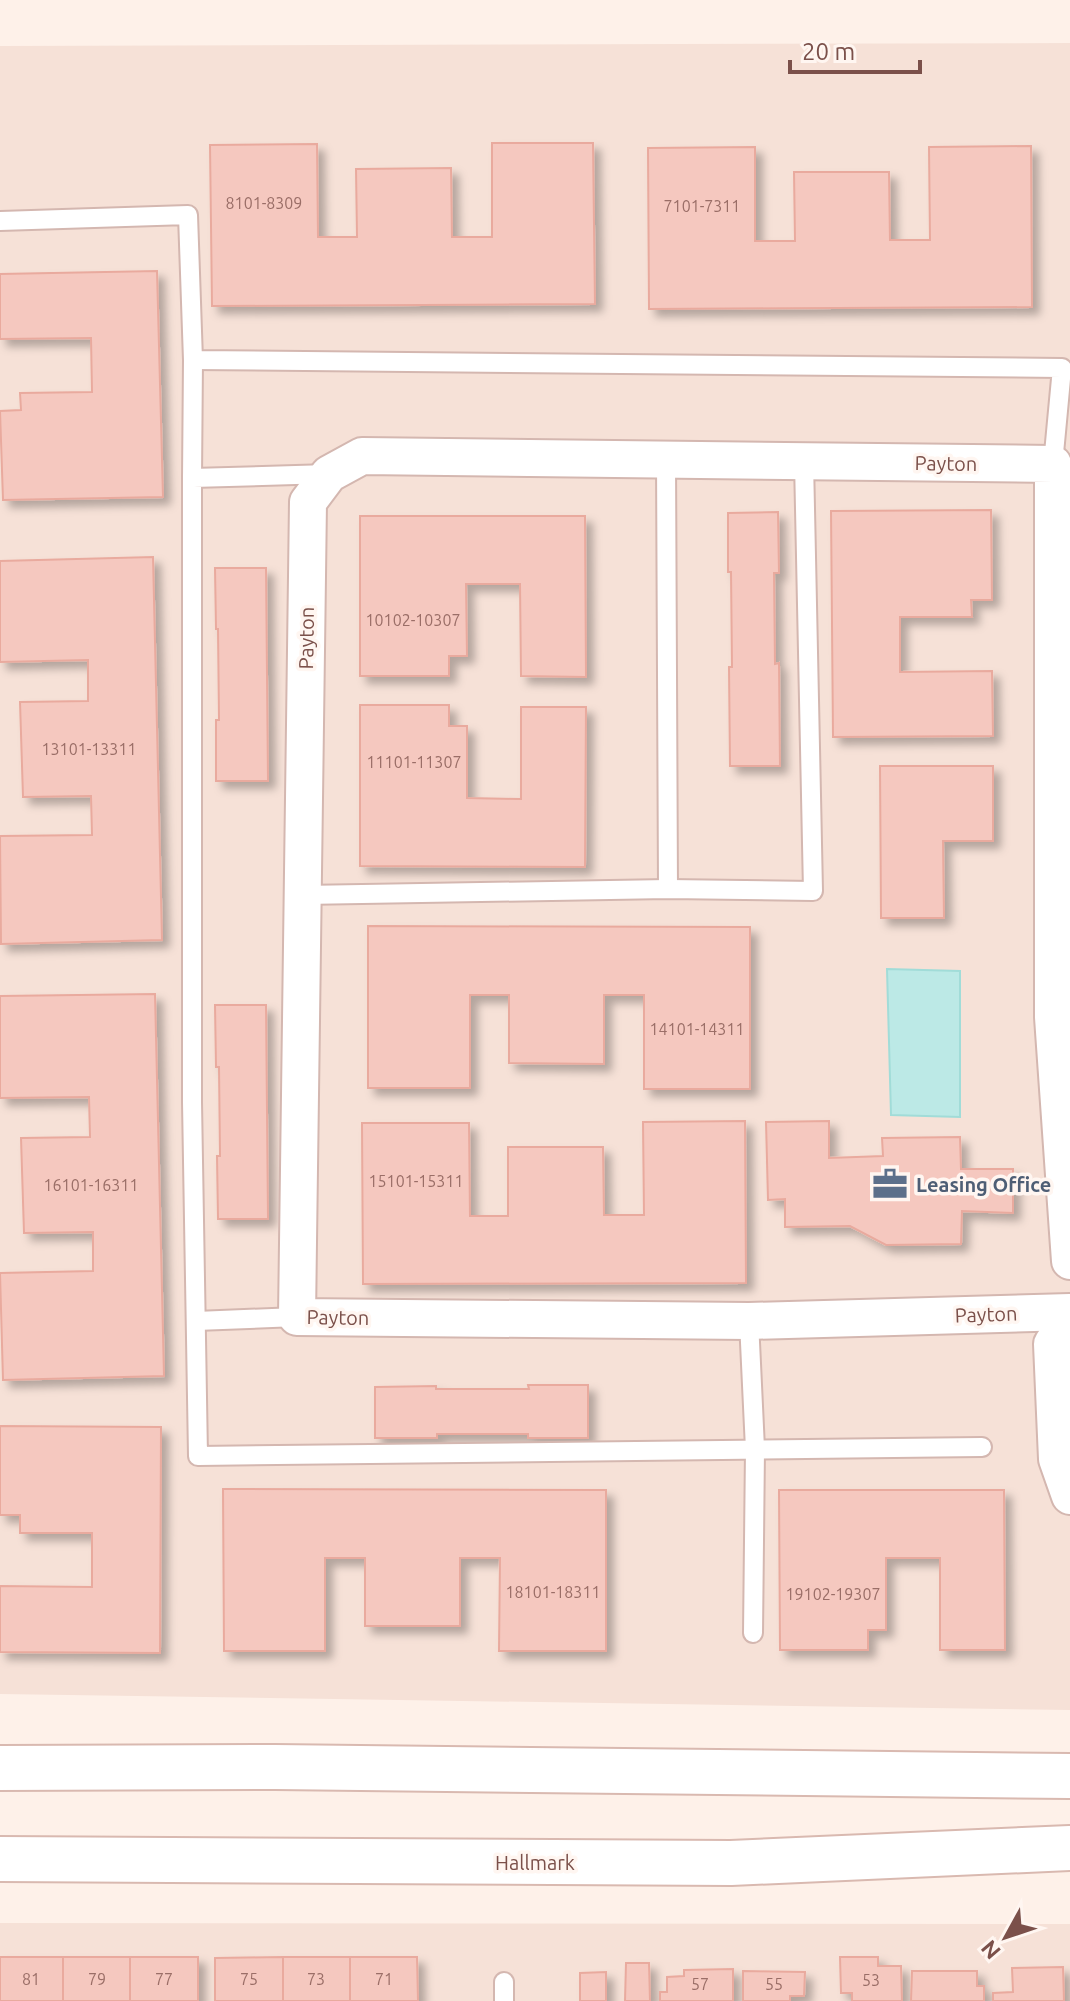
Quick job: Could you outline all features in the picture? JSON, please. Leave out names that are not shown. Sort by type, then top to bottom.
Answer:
[{"type":"street","name":"Payton","points":[[1061,464],[362,456],[329,474],[308,502],[297,1317],[749,1321],[1070,1314]]},
{"type":"street","points":[[1061,464],[1061,1017],[1070,1261]]},
{"type":"street","name":"Payton","points":[[1070,1314],[1052,1344],[1057,1459],[1070,1496]]},
{"type":"street","points":[[0,1768],[275,1767],[1070,1776]]},
{"type":"street","name":"Hallmark","points":[[0,1859],[731,1863],[1070,1848]]},
{"type":"lane","points":[[0,221],[188,215],[193,360],[192,1102],[198,1456],[982,1447]]},
{"type":"lane","points":[[193,360],[1066,368],[1061,464]]},
{"type":"lane","points":[[666,459],[668,889]]},
{"type":"lane","points":[[303,895],[668,889],[813,891],[804,461]]},
{"type":"lane","points":[[192,478],[329,474]]},
{"type":"lane","points":[[196,1321],[297,1317]]},
{"type":"lane","points":[[749,1321],[755,1449],[753,1633]]},
{"type":"shaded area","points":[[1070,43],[1070,1710],[0,1694],[0,46]]},
{"type":"shaded area","points":[[0,1923],[1070,1924],[1070,2001],[0,2001]]},
{"type":"water","points":[[887,969],[960,971],[960,1117],[891,1115]]},
{"type":"building","points":[[492,143],[593,143],[595,304],[212,306],[210,145],[317,144],[318,237],[357,237],[356,169],[451,168],[452,237],[492,237]]},
{"type":"building","points":[[1031,146],[1032,307],[649,309],[648,148],[755,147],[755,241],[795,241],[794,172],[889,172],[890,240],[930,240],[929,147]]},
{"type":"building","points":[[157,271],[163,497],[3,500],[0,411],[21,410],[20,393],[92,392],[91,338],[0,339],[0,274]]},
{"type":"building","points":[[991,510],[992,600],[971,600],[972,617],[900,617],[900,672],[992,671],[993,736],[833,737],[831,511]]},
{"type":"building","points":[[778,512],[779,573],[774,573],[780,766],[730,766],[729,667],[732,667],[728,513]]},
{"type":"building","points":[[360,516],[585,516],[586,677],[521,676],[520,584],[466,584],[467,656],[449,656],[449,676],[360,676]]},
{"type":"building","points":[[153,557],[162,940],[1,944],[0,836],[92,835],[91,796],[23,797],[20,702],[88,701],[88,660],[0,662],[0,561]]},
{"type":"building","points":[[215,568],[266,568],[268,781],[216,781],[216,720],[219,720]]},
{"type":"building","points":[[360,705],[449,705],[449,726],[467,726],[467,798],[521,799],[521,707],[586,707],[585,867],[360,866]]},
{"type":"building","points":[[880,766],[993,766],[993,841],[943,841],[944,918],[881,918]]},
{"type":"building","points":[[368,926],[750,927],[750,1089],[644,1089],[644,995],[604,995],[604,1064],[509,1063],[509,995],[470,995],[470,1088],[368,1088]]},
{"type":"building","points":[[155,994],[164,1376],[3,1380],[0,1273],[93,1271],[93,1232],[24,1233],[21,1138],[90,1137],[89,1097],[0,1098],[0,996]]},
{"type":"building","points":[[215,1005],[266,1005],[268,1219],[218,1219],[219,1067],[216,1067]]},
{"type":"building","points":[[745,1121],[746,1283],[363,1284],[362,1123],[469,1123],[470,1216],[508,1216],[508,1147],[603,1147],[604,1215],[644,1215],[643,1122]]},
{"type":"building","name":"Leasing Office","points":[[829,1121],[829,1158],[883,1156],[882,1138],[960,1137],[961,1169],[1013,1169],[1013,1213],[962,1211],[961,1244],[886,1245],[850,1226],[785,1227],[785,1199],[768,1200],[766,1122]]},
{"type":"building","points":[[528,1385],[588,1385],[588,1438],[528,1438],[528,1434],[437,1434],[437,1438],[375,1438],[375,1387],[529,1389]]},
{"type":"building","points":[[0,1426],[161,1427],[160,1653],[0,1652],[0,1586],[92,1587],[92,1533],[20,1533],[20,1515],[0,1515]]},
{"type":"building","points":[[223,1489],[606,1490],[606,1651],[499,1651],[500,1558],[460,1558],[460,1626],[365,1626],[365,1558],[325,1558],[325,1651],[224,1651]]},
{"type":"building","points":[[779,1490],[1004,1490],[1005,1650],[940,1650],[940,1558],[886,1558],[886,1630],[868,1630],[868,1650],[780,1650]]},
{"type":"building","points":[[0,1957],[63,1957],[63,2001],[0,2001]]},
{"type":"building","points":[[63,1957],[130,1957],[130,2001],[63,2001]]},
{"type":"building","points":[[130,1957],[198,1957],[198,2001],[130,2001]]},
{"type":"building","points":[[283,1957],[350,1957],[350,2001],[283,2001]]},
{"type":"building","points":[[283,1957],[283,2001],[215,2001],[215,1958]]},
{"type":"building","points":[[350,1957],[417,1957],[418,2001],[350,2001]]},
{"type":"building","points":[[840,1957],[878,1957],[878,1966],[901,1966],[902,2001],[852,2001],[852,1993],[841,1993]]},
{"type":"building","points":[[626,1963],[649,1963],[650,2001],[625,2001]]},
{"type":"building","points":[[1063,1967],[1064,2001],[993,2001],[993,1993],[1013,1992],[1012,1968]]},
{"type":"building","points":[[733,1969],[733,2001],[660,2001],[660,1992],[667,1992],[667,1977],[684,1976],[684,1970]]},
{"type":"building","points":[[743,1971],[805,1972],[804,1996],[790,1996],[790,2001],[743,2001]]},
{"type":"building","points":[[912,1971],[977,1971],[977,1986],[984,1986],[984,2001],[911,2001]]},
{"type":"building","points":[[606,1972],[606,2001],[580,2001],[580,1973]]},
{"type":"place","name":"Leasing Office","points":[[890,1184]]}]
